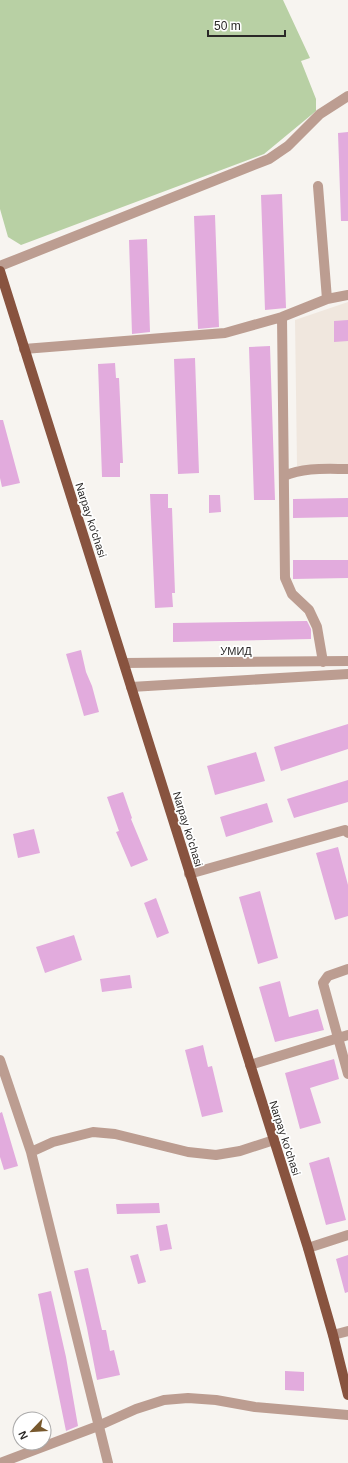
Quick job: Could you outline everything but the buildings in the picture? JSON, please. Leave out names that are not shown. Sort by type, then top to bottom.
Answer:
[{"type":"main road","name":"Narpay ko'chasi","points":[[0,271],[308,1248],[333,1335],[348,1395]]},
{"type":"street","points":[[0,266],[268,158],[288,146],[320,114],[348,96]]},
{"type":"street","points":[[318,186],[327,298]]},
{"type":"street","points":[[24,349],[225,333],[282,318],[327,298],[348,295]]},
{"type":"street","points":[[282,318],[285,578],[292,594],[309,610],[317,627],[323,662]]},
{"type":"street","points":[[284,476],[293,472],[304,470],[348,469]]},
{"type":"street","name":"УМИД","points":[[124,663],[348,661]]},
{"type":"street","points":[[131,687],[348,674]]},
{"type":"street","points":[[189,874],[345,830],[348,833]]},
{"type":"street","points":[[348,970],[328,976],[323,983],[343,1036],[348,1074]]},
{"type":"street","points":[[250,1065],[343,1036]]},
{"type":"street","points":[[0,1060],[31,1152],[108,1463]]},
{"type":"street","points":[[31,1152],[53,1142],[93,1132],[115,1134],[188,1152],[216,1155],[240,1151],[274,1140]]},
{"type":"street","points":[[308,1248],[348,1235]]},
{"type":"street","points":[[333,1335],[348,1331]]},
{"type":"street","points":[[0,1463],[98,1426],[136,1409],[164,1400],[188,1398],[216,1400],[255,1407],[348,1416]]},
{"type":"shaded area","points":[[348,302],[348,465],[297,466],[295,320]]},
{"type":"green space","points":[[0,0],[283,0],[310,58],[301,61],[316,99],[316,111],[264,154],[21,245],[8,237],[0,209]]}]
